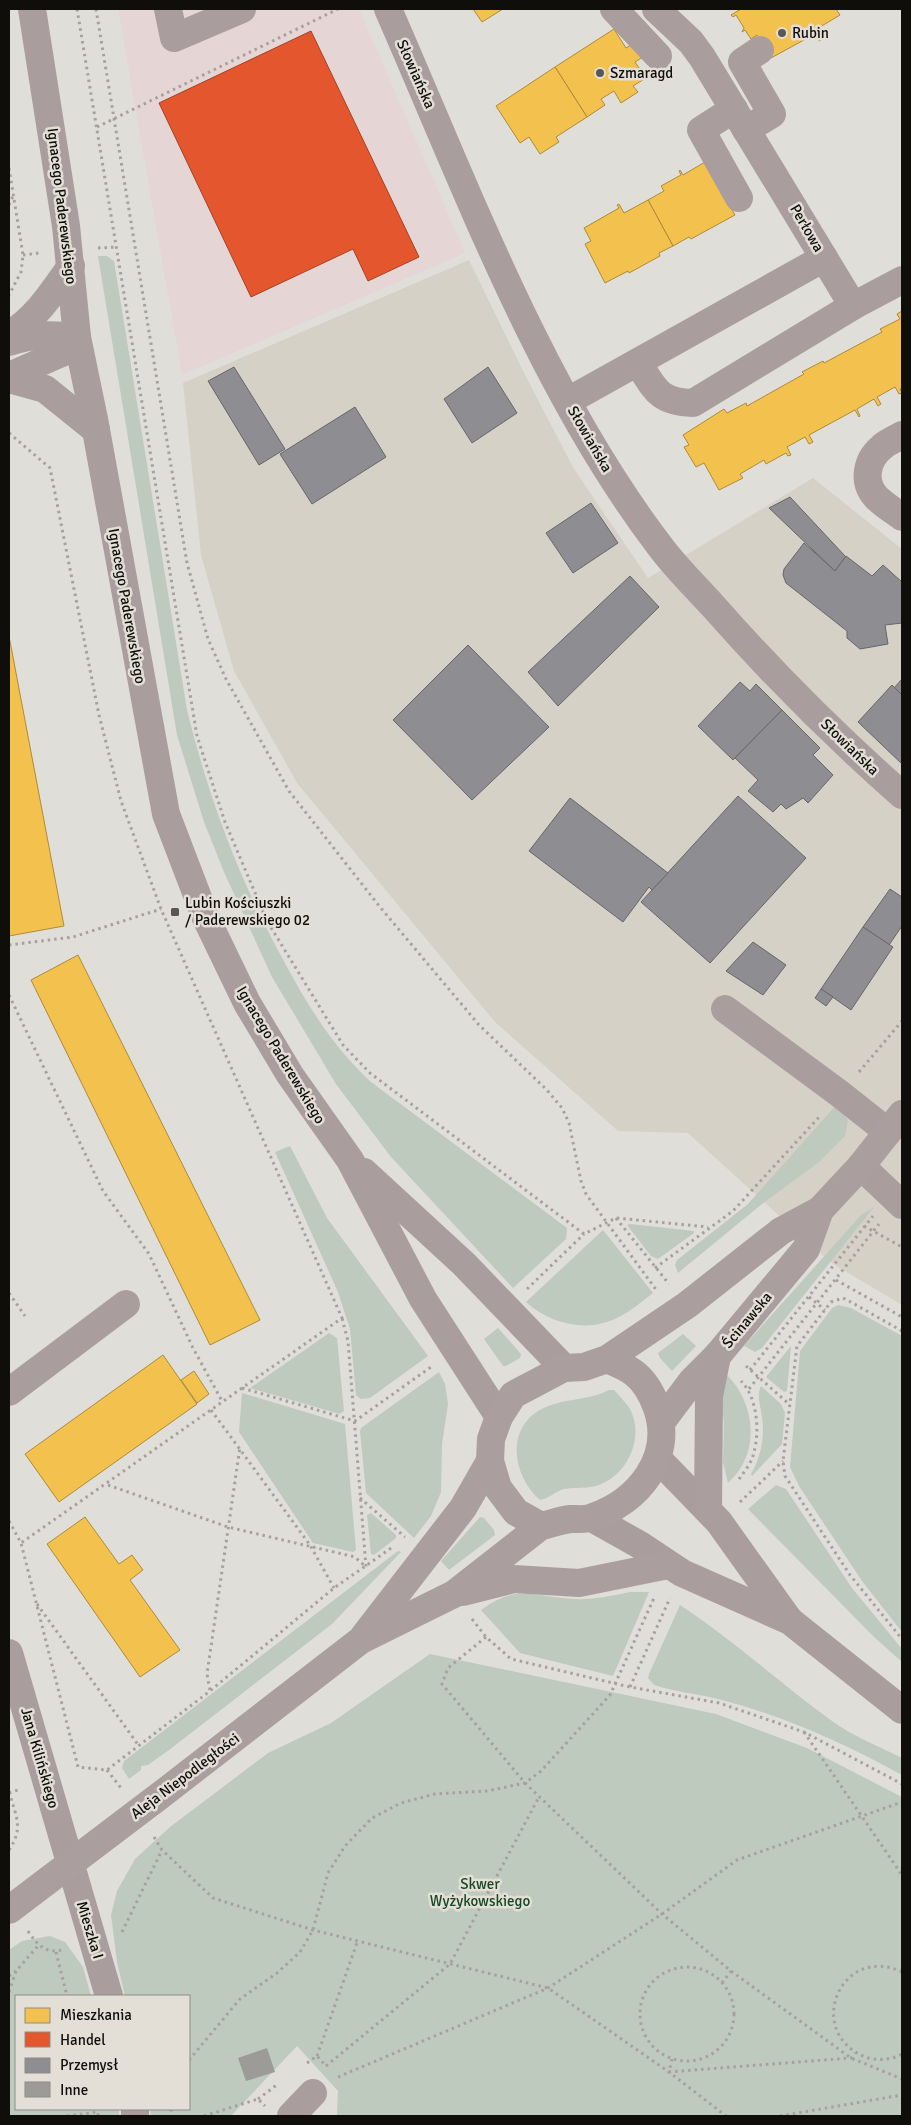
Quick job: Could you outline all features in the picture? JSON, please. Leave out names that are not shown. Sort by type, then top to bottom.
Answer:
[{"type":"main road","name":"Ścinawska","points":[[607,1359],[687,1305],[781,1231],[820,1210],[861,1166],[895,1123]]},
{"type":"main road","name":"Ścinawska","points":[[662,1422],[692,1381],[717,1356],[806,1250],[820,1210]]},
{"type":"main road","points":[[708,1510],[709,1396],[717,1356]]},
{"type":"main road","points":[[607,1359],[634,1372],[651,1392],[662,1422],[662,1443],[658,1459],[641,1485],[618,1504],[592,1518],[569,1519],[541,1526],[516,1512],[498,1488],[490,1461],[491,1439],[499,1417],[513,1395],[564,1368],[584,1367],[607,1359]]},
{"type":"main road","name":"Aleja Niepodległości","points":[[361,1640],[463,1508],[490,1461]]},
{"type":"main road","name":"Aleja Niepodległości","points":[[9,1910],[361,1640],[454,1594],[541,1526]]},
{"type":"main road","points":[[454,1594],[514,1579],[579,1583],[668,1565]]},
{"type":"street","name":"Ignacego Paderewskiego","points":[[32,9],[65,216],[76,337],[96,430],[166,814],[205,916],[247,1003],[290,1075],[350,1160],[423,1299],[499,1417]]},
{"type":"street","points":[[168,9],[174,38],[242,9]]},
{"type":"street","name":"Słowiańska","points":[[388,9],[491,245],[546,362],[606,467],[660,546],[767,666],[902,796]]},
{"type":"street","points":[[614,9],[658,56]]},
{"type":"street","name":"Perłowa","points":[[568,401],[824,258],[691,42],[656,9]]},
{"type":"street","points":[[739,198],[701,130],[772,114],[742,62],[760,50]]},
{"type":"street","points":[[824,258],[854,306]]},
{"type":"street","points":[[9,335],[27,323],[44,305],[70,266]]},
{"type":"street","points":[[638,363],[664,397],[672,401],[692,403],[854,306],[902,280]]},
{"type":"street","points":[[9,342],[30,335],[49,334],[76,337]]},
{"type":"street","points":[[9,378],[64,352],[76,337]]},
{"type":"street","points":[[9,378],[44,389],[96,430]]},
{"type":"street","points":[[902,435],[882,446],[867,470],[868,487],[878,499],[902,517]]},
{"type":"street","points":[[725,1009],[840,1094],[895,1123]]},
{"type":"street","name":"Ignacego Paderewskiego","points":[[350,1160],[464,1264],[564,1368]]},
{"type":"street","points":[[861,1166],[899,1203]]},
{"type":"street","points":[[9,1392],[126,1304]]},
{"type":"street","points":[[658,1459],[719,1522],[790,1621]]},
{"type":"street","points":[[592,1518],[640,1545],[668,1565],[790,1621],[902,1710]]},
{"type":"street","name":"Jana Kilińskiego","points":[[9,1653],[70,1864]]},
{"type":"street","name":"Mieszka I","points":[[70,1864],[109,1995]]},
{"type":"street","points":[[280,2113],[312,2093]]},
{"type":"path","points":[[77,9],[197,736],[225,822],[267,921],[343,1045],[370,1073],[584,1234],[616,1218],[708,1227]]},
{"type":"path","points":[[96,9],[164,408],[188,564],[208,640],[226,679],[289,791],[479,1025],[546,1089],[562,1108],[569,1123],[581,1181],[586,1194],[605,1222]]},
{"type":"path","points":[[97,126],[338,9]]},
{"type":"path","points":[[9,168],[23,255],[21,272],[9,295]]},
{"type":"path","points":[[9,205],[14,195]]},
{"type":"path","points":[[9,433],[50,468],[99,715],[121,801],[161,909],[342,1318],[348,1341],[366,1567]]},
{"type":"path","points":[[9,945],[73,937],[161,909]]},
{"type":"path","points":[[9,995],[103,1191],[149,1254],[193,1348],[222,1401]]},
{"type":"path","points":[[655,1268],[708,1227],[733,1211],[745,1199]]},
{"type":"path","points":[[749,1389],[874,1231],[899,1203]]},
{"type":"path","points":[[864,1226],[902,1247]]},
{"type":"path","points":[[836,1280],[902,1317]]},
{"type":"path","points":[[9,1293],[25,1316]]},
{"type":"path","points":[[809,1297],[825,1310]]},
{"type":"path","points":[[902,1331],[843,1298],[831,1302],[797,1346],[783,1461],[785,1476],[850,1575],[902,1640]]},
{"type":"path","points":[[21,1543],[107,1485],[222,1401],[342,1318]]},
{"type":"path","points":[[242,1388],[355,1421]]},
{"type":"path","points":[[211,1410],[310,1546],[334,1588]]},
{"type":"path","points":[[210,1690],[207,1674],[240,1448]]},
{"type":"path","points":[[107,1485],[228,1527],[355,1557],[366,1567]]},
{"type":"path","points":[[9,1521],[21,1543],[78,1767],[107,1770],[210,1690],[334,1588],[406,1537]]},
{"type":"path","points":[[36,1602],[138,1746]]},
{"type":"path","points":[[902,1784],[804,1732],[719,1703],[630,1686],[511,1658],[486,1637],[448,1668],[442,1684],[525,1783],[662,1914],[732,1971],[851,2058],[902,2079]]},
{"type":"path","points":[[804,1732],[902,1876]]},
{"type":"path","points":[[190,2059],[240,1999],[277,1973],[300,1952],[313,1930],[328,1873],[345,1846],[372,1818],[401,1804],[435,1794],[487,1790],[525,1783]]},
{"type":"path","points":[[9,1792],[19,1827],[15,1840],[9,1850]]},
{"type":"path","points":[[326,2066],[450,1964],[539,1797]]},
{"type":"path","points":[[338,2077],[548,1988],[662,1914],[737,1860],[902,1802]]},
{"type":"path","points":[[162,1850],[213,1898],[313,1930],[548,1988],[669,2072],[726,2116]]},
{"type":"path","points":[[317,2056],[358,1940]]},
{"type":"path","points":[[9,1976],[16,1971],[38,1946]]},
{"type":"path","points":[[56,1952],[68,1995]]},
{"type":"path","points":[[902,1972],[892,1967],[876,1966],[859,1970],[846,1980],[837,1994],[833,2010],[835,2026],[842,2041],[855,2052],[869,2058],[884,2060],[902,2054]]},
{"type":"path","points":[[680,1968],[696,1968],[710,1973],[722,1983],[730,1996],[734,2011],[733,2026],[727,2040],[716,2052],[702,2059],[687,2062],[672,2059],[659,2052],[648,2040],[642,2026],[641,2010],[644,1995],[653,1982],[665,1973],[680,1968]]},
{"type":"path","points":[[9,1992],[16,1971]]},
{"type":"path","points":[[722,1983],[732,1971]]},
{"type":"path","points":[[851,2058],[855,2052]]},
{"type":"path","points":[[669,2072],[851,2058]]},
{"type":"path","points":[[669,2072],[672,2059]]},
{"type":"path","points":[[780,2116],[902,2095]]},
{"type":"path","points":[[204,2116],[258,2099],[280,2113]]},
{"type":"path","points":[[67,2116],[98,2112]]},
{"type":"shaded area","points":[[118,9],[359,9],[465,253],[182,375]]},
{"type":"shaded area","points":[[469,260],[524,373],[574,469],[648,578],[813,478],[902,549],[902,1305],[830,1262],[688,1133],[618,1131],[495,1022],[297,783],[234,671],[201,555],[183,383]]},
{"type":"green space","points":[[98,256],[107,256],[114,261],[187,710],[205,776],[228,841],[255,904],[295,981],[334,1042],[346,1056],[371,1082],[567,1228],[566,1239],[513,1288],[391,1157],[336,1084],[272,977],[224,872],[204,822],[177,735]]},
{"type":"green space","points":[[837,1104],[848,1120],[845,1136],[819,1162],[762,1204],[678,1273],[675,1265],[677,1260],[748,1204]]},
{"type":"green space","points":[[290,1146],[327,1218],[428,1356],[370,1398],[361,1399],[356,1395],[350,1329],[338,1292],[275,1152]]},
{"type":"green space","points":[[874,1207],[762,1348],[755,1352],[744,1346],[861,1215]]},
{"type":"green space","points":[[627,1225],[694,1231],[694,1233],[658,1259],[651,1256]]},
{"type":"green space","points":[[603,1230],[653,1293],[622,1316],[594,1325],[569,1324],[557,1321],[536,1310],[526,1302]]},
{"type":"green space","points":[[838,1305],[851,1308],[902,1336],[902,1632],[862,1581],[799,1486],[790,1467],[800,1351],[832,1308]]},
{"type":"green space","points":[[498,1328],[521,1354],[520,1358],[506,1366],[503,1366],[484,1339]]},
{"type":"green space","points":[[329,1333],[337,1338],[344,1411],[340,1414],[250,1388]]},
{"type":"green space","points":[[683,1334],[696,1346],[672,1371],[658,1353]]},
{"type":"green space","points":[[791,1346],[787,1391],[784,1392],[766,1377]]},
{"type":"green space","points":[[439,1372],[445,1384],[448,1404],[442,1444],[441,1492],[431,1516],[414,1538],[366,1493],[360,1431],[361,1428]]},
{"type":"green space","points":[[726,1374],[744,1399],[751,1429],[746,1458],[739,1471],[728,1483],[723,1462],[724,1424],[721,1396]]},
{"type":"green space","points":[[761,1386],[781,1404],[785,1413],[782,1444],[752,1476],[751,1474],[760,1454],[762,1439],[763,1424],[759,1398]]},
{"type":"green space","points":[[614,1390],[625,1403],[631,1411],[635,1422],[634,1444],[625,1465],[609,1480],[599,1485],[564,1489],[540,1500],[530,1490],[518,1464],[518,1437],[524,1425],[533,1415],[546,1407],[601,1394]]},
{"type":"green space","points":[[242,1393],[345,1424],[356,1550],[353,1552],[313,1543],[239,1432]]},
{"type":"green space","points":[[776,1485],[786,1489],[852,1588],[902,1649],[902,1662],[874,1637],[748,1509]]},
{"type":"green space","points":[[371,1513],[396,1535],[396,1538],[374,1555],[371,1554],[367,1515]]},
{"type":"green space","points":[[480,1517],[484,1518],[494,1530],[495,1535],[449,1570],[441,1561]]},
{"type":"green space","points":[[398,1551],[401,1552],[332,1624],[169,1750],[148,1765],[141,1766],[141,1770],[129,1779],[122,1768],[124,1761]]},
{"type":"green space","points":[[630,1592],[649,1592],[613,1676],[520,1653],[481,1610],[494,1602],[516,1594],[536,1594],[580,1599]]},
{"type":"green space","points":[[680,1605],[832,1721],[857,1736],[902,1758],[902,1775],[858,1752],[769,1714],[722,1700],[654,1685],[648,1678],[649,1674]]},
{"type":"green space","name":"Skwer Wyżykowskiego","points":[[430,1654],[716,1714],[807,1748],[902,1797],[902,2116],[337,2116],[338,2091],[297,2046],[231,2116],[151,2116],[150,2110],[190,2110],[190,1995],[125,1995],[117,1962],[111,1915],[117,1891],[135,1859],[170,1827],[268,1753],[331,1723]]},
{"type":"green space","points":[[50,1936],[65,1942],[83,1967],[91,1995],[15,1995],[15,2110],[119,2110],[119,2116],[9,2116],[9,1950],[22,1941]]},
{"type":"building: Mieszkania","points":[[473,9],[503,9],[482,22]]},
{"type":"building: Mieszkania","name":"Rubin","points":[[741,9],[836,9],[840,15],[815,30],[821,40],[819,41],[815,34],[771,58],[757,35],[751,39],[745,30],[742,32],[744,28],[736,15],[733,17],[731,15]]},
{"type":"building: Mieszkania","name":"Szmaragd","points":[[614,29],[626,48],[634,43],[643,57],[635,62],[646,78],[633,86],[638,92],[621,103],[614,91],[601,99],[605,105],[587,117],[555,67]]},
{"type":"building: Mieszkania","name":"Szmaragd","points":[[555,67],[587,117],[556,137],[559,142],[540,154],[529,137],[520,143],[496,106]]},
{"type":"building: Mieszkania","points":[[705,162],[735,215],[691,239],[689,237],[673,246],[648,200],[664,191],[661,186],[681,175],[680,170],[683,175]]},
{"type":"building: Mieszkania","points":[[648,200],[673,246],[659,253],[660,256],[629,273],[628,271],[605,283],[585,244],[591,241],[584,228],[619,208],[617,205],[619,204],[624,213]]},
{"type":"building: Mieszkania","points":[[902,311],[902,388],[900,389],[902,393],[899,394],[895,387],[877,397],[881,404],[878,406],[874,399],[857,409],[859,417],[855,410],[809,435],[813,442],[809,444],[805,437],[787,447],[791,455],[788,456],[786,453],[766,464],[764,460],[740,474],[743,478],[719,490],[704,463],[696,467],[684,447],[689,445],[683,435],[724,409],[727,413],[746,403],[747,406],[804,374],[802,372],[823,361],[824,363],[882,332],[880,329],[900,319],[897,314]]},
{"type":"building: Mieszkania","points":[[9,636],[64,926],[9,936]]},
{"type":"building: Mieszkania","points":[[78,955],[260,1320],[210,1345],[31,980]]},
{"type":"building: Mieszkania","points":[[163,1355],[197,1404],[59,1502],[25,1454]]},
{"type":"building: Mieszkania","points":[[194,1371],[209,1394],[197,1403],[181,1380]]},
{"type":"building: Mieszkania","points":[[85,1517],[119,1564],[132,1555],[143,1570],[130,1580],[180,1650],[140,1677],[47,1544]]},
{"type":"building: Handel","points":[[311,31],[419,257],[368,281],[353,249],[251,297],[159,103]]},
{"type":"building: Przemysł","points":[[234,367],[285,449],[259,465],[208,381]]},
{"type":"building: Przemysł","points":[[488,367],[517,413],[472,443],[444,399]]},
{"type":"building: Przemysł","points":[[355,407],[386,457],[312,504],[280,454]]},
{"type":"building: Przemysł","points":[[790,497],[846,557],[835,571],[769,508]]},
{"type":"building: Przemysł","points":[[591,503],[618,543],[573,573],[546,533]]},
{"type":"building: Przemysł","points":[[804,543],[835,571],[846,556],[872,576],[883,565],[902,582],[902,623],[885,625],[888,644],[860,649],[847,638],[847,631],[786,583],[783,575],[784,569]]},
{"type":"building: Przemysł","points":[[630,576],[659,607],[558,706],[528,672]]},
{"type":"building: Przemysł","points":[[468,645],[549,727],[472,800],[393,720]]},
{"type":"building: Przemysł","points":[[902,679],[902,695],[894,688]]},
{"type":"building: Przemysł","points":[[740,682],[750,691],[756,684],[782,710],[733,760],[698,726]]},
{"type":"building: Przemysł","points":[[892,685],[902,695],[902,764],[858,722]]},
{"type":"building: Przemysł","points":[[782,710],[820,748],[813,755],[833,775],[808,803],[803,798],[786,809],[781,804],[773,812],[748,791],[758,780],[735,758],[733,760]]},
{"type":"building: Przemysł","points":[[738,796],[806,858],[710,963],[641,902]]},
{"type":"building: Przemysł","points":[[570,798],[668,873],[652,890],[649,887],[623,922],[529,851]]},
{"type":"building: Przemysł","points":[[890,889],[902,897],[902,926],[889,945],[863,927]]},
{"type":"building: Przemysł","points":[[863,927],[893,947],[851,1010],[821,989]]},
{"type":"building: Przemysł","points":[[753,942],[786,965],[763,995],[726,971]]},
{"type":"building: Przemysł","points":[[821,989],[833,997],[826,1006],[815,998]]},
{"type":"building: Inne","points":[[267,2048],[275,2072],[246,2081],[238,2058]]},
{"type":"place","name":"Rubin","points":[[782,33]]},
{"type":"place","name":"Szmaragd","points":[[600,73]]},
{"type":"place","name":"Lubin Kościuszki / Paderewskiego 02","points":[[175,912]]}]
